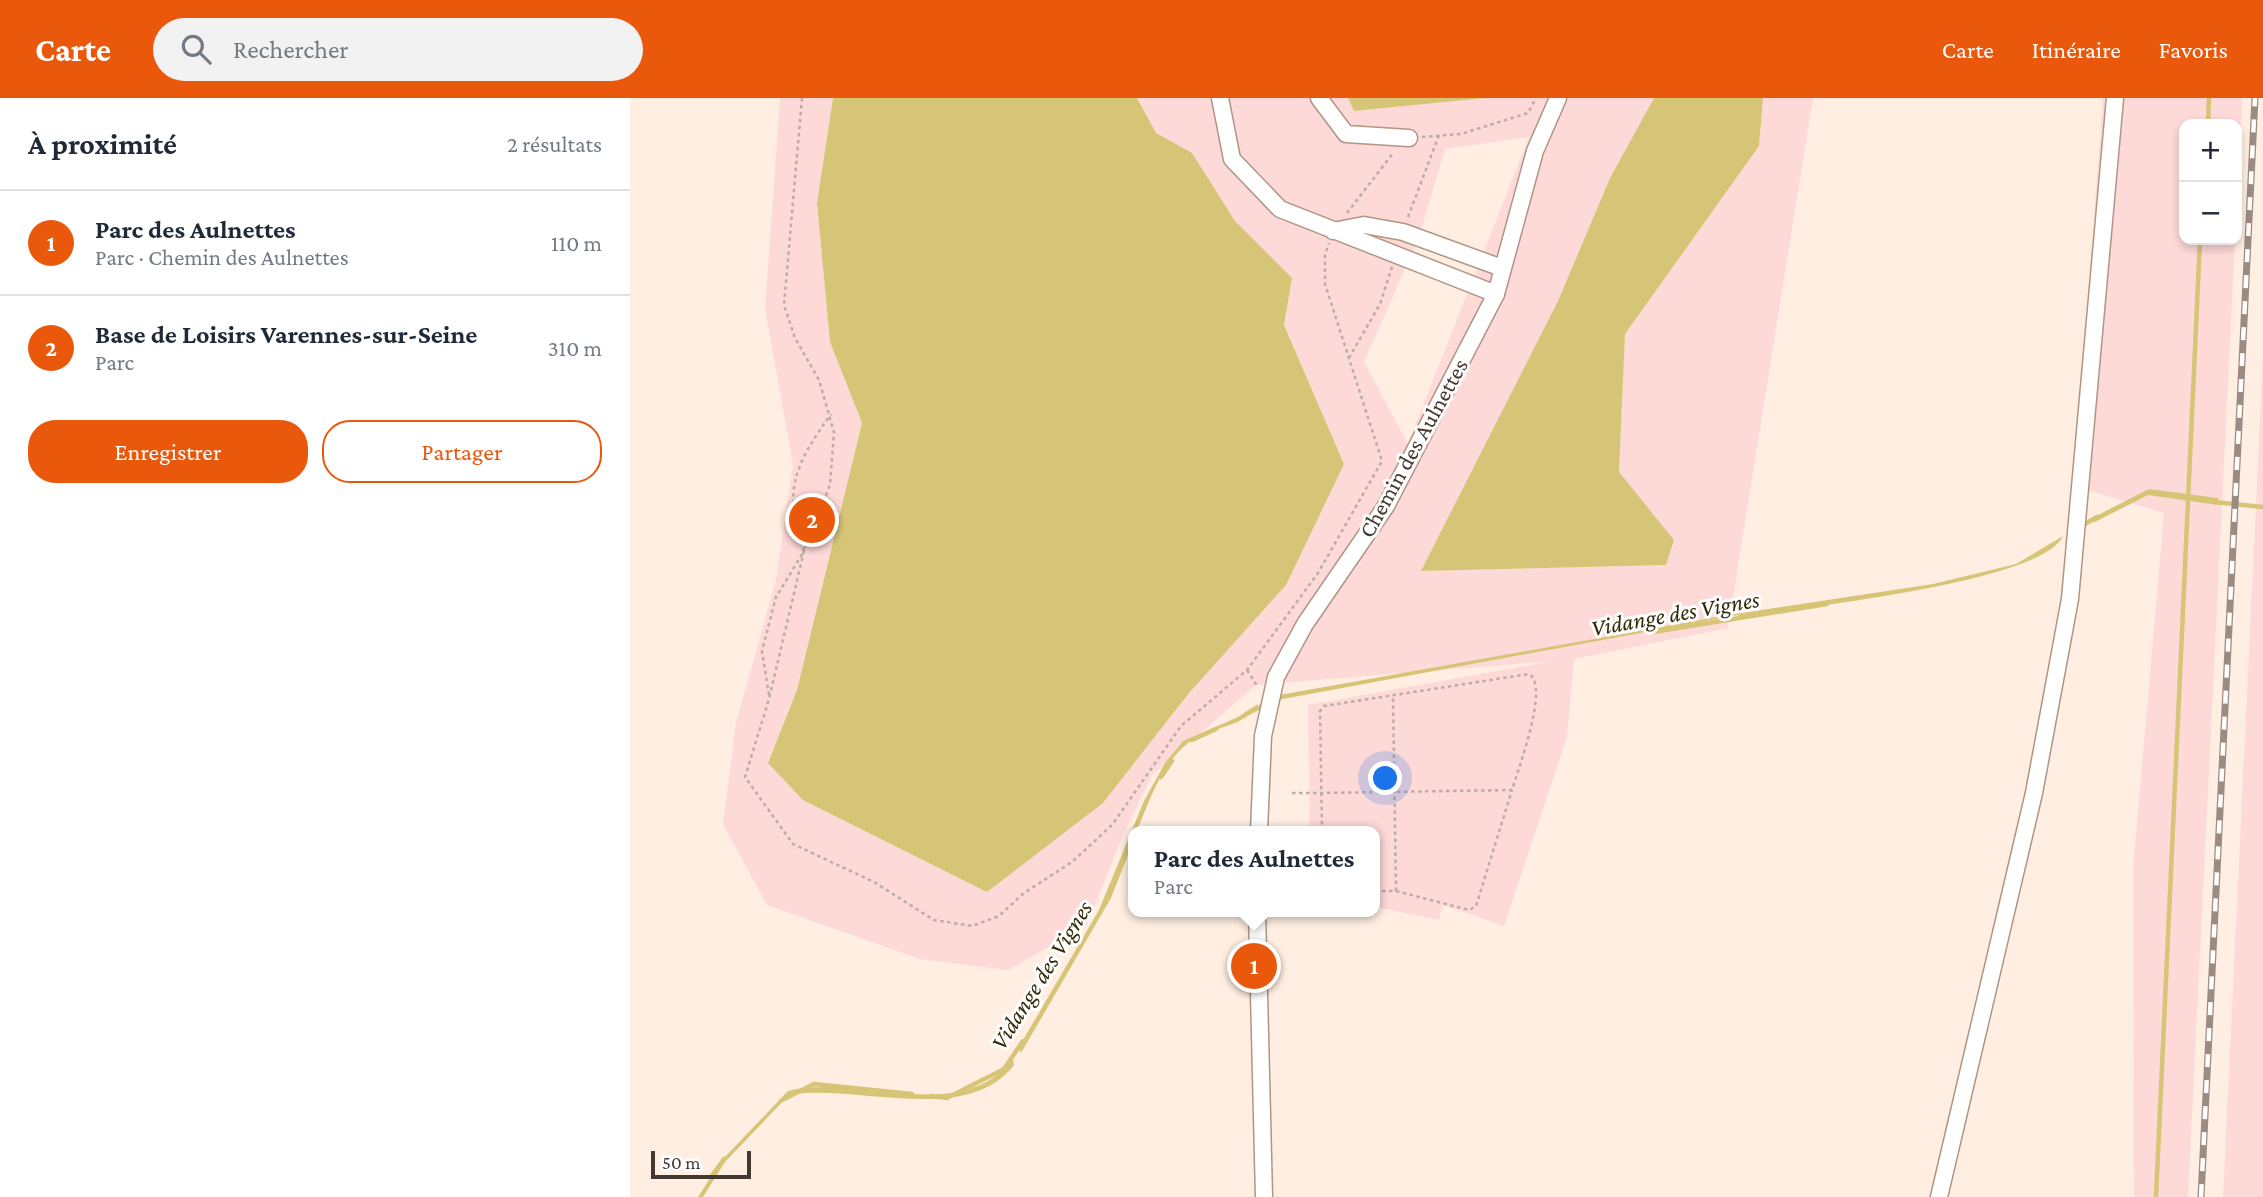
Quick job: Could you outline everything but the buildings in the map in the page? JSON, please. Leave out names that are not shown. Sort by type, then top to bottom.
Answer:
[{"type":"street","points":[[1220,98],[1232,159],[1280,209],[1496,294]]},
{"type":"street","points":[[1319,98],[1346,134],[1409,138]]},
{"type":"street","name":"Chemin des Aulnettes","points":[[1259,826],[1263,736],[1276,677],[1305,624],[1386,506],[1496,294],[1535,151],[1558,98]]},
{"type":"street","points":[[1939,1197],[2034,793],[2070,598],[2115,98]]},
{"type":"street","points":[[1333,231],[1364,225],[1403,232],[1502,268]]},
{"type":"street","points":[[1258,917],[1264,1197]]},
{"type":"path","points":[[802,98],[783,305],[795,338],[820,380],[831,414],[834,432],[830,485],[804,551],[769,699],[746,777],[793,844],[874,882],[934,920],[972,926],[999,916],[1024,893],[1072,862],[1112,825],[1181,726],[1247,670],[1318,573],[1382,461],[1325,284],[1325,255],[1333,231],[1400,144],[1409,138],[1461,134],[1528,113],[1536,98]]},
{"type":"path","points":[[1403,232],[1440,135]]},
{"type":"path","points":[[1349,358],[1380,304],[1395,255]]},
{"type":"path","points":[[804,551],[792,519],[792,495],[804,452],[831,414]]},
{"type":"path","points":[[769,699],[762,651],[776,597],[804,551]]},
{"type":"path","points":[[1247,670],[1268,704]]},
{"type":"path","points":[[1322,826],[1320,711],[1324,706],[1529,674],[1535,678],[1537,684],[1534,716],[1476,906],[1469,910],[1396,891],[1380,891]]},
{"type":"path","points":[[1393,696],[1396,891]]},
{"type":"path","points":[[1292,793],[1512,790]]},
{"type":"shaded area","points":[[780,98],[833,98],[817,203],[830,342],[862,423],[797,690],[768,763],[1103,803],[1189,693],[1344,464],[1284,324],[1292,278],[1235,221],[1192,153],[1156,133],[1137,98],[1348,98],[1354,111],[1486,98],[1654,98],[1610,178],[1558,301],[1422,571],[1666,565],[1674,540],[1619,473],[1625,334],[1759,146],[1763,98],[1813,98],[1728,628],[1574,659],[1567,737],[1504,926],[1443,905],[1439,920],[1380,908],[1380,826],[1310,826],[1308,705],[1553,661],[1256,685],[1152,775],[1123,835],[1087,925],[1008,970],[920,959],[767,905],[723,824],[736,723],[776,580],[793,465],[765,308]],"holes":[[[1529,137],[1408,444],[1364,362],[1419,237],[1445,149]]]},
{"type":"shaded area","points":[[833,98],[1137,98],[1156,133],[1192,153],[1235,221],[1292,278],[1284,325],[1344,464],[1286,585],[1189,693],[1103,803],[987,892],[803,800],[768,763],[797,690],[862,423],[830,342],[817,203]]},
{"type":"shaded area","points":[[1348,98],[1486,98],[1354,111]]},
{"type":"shaded area","points":[[1654,98],[1763,98],[1759,146],[1625,334],[1619,472],[1674,540],[1666,565],[1421,571],[1558,301],[1610,178]]},
{"type":"shaded area","points":[[2103,98],[2242,98],[2241,119],[2179,119],[2179,245],[2235,245],[2188,1197],[2134,1197],[2133,869],[2164,513],[2074,486]]},
{"type":"shaded area","points":[[2263,357],[2263,1197],[2223,1197]]},
{"type":"shaded area","points":[[2149,489],[2218,498],[2218,505],[2148,495],[2093,523],[2094,517]]},
{"type":"shaded area","points":[[2063,536],[2045,553],[2011,567],[1914,591],[1739,617],[1738,615],[1272,701],[1274,696],[1728,615],[1933,584],[2016,564]]},
{"type":"shaded area","points":[[1258,704],[1245,718],[1189,742],[1164,771],[1139,826],[1134,826],[1165,763],[1183,741],[1238,717]]},
{"type":"shaded area","points":[[1128,840],[1128,855],[1111,898],[1021,1053],[1019,1047],[1099,910]]},
{"type":"shaded area","points":[[1013,1059],[1014,1065],[994,1084],[968,1094],[939,1099],[815,1093],[789,1095],[725,1162],[703,1197],[698,1197],[721,1161],[788,1091],[815,1087],[937,1094],[965,1090],[991,1079]]},
{"type":"waterway","points":[[2208,119],[2209,98]]},
{"type":"waterway","points":[[2156,1197],[2200,245]]},
{"type":"waterway","name":"Vidange des Vignes","points":[[2214,502],[2263,507]]},
{"type":"waterway","name":"Vidange des Vignes","points":[[2080,527],[2097,517]]},
{"type":"waterway","name":"Vidange des Vignes","points":[[1653,632],[1827,604]]},
{"type":"waterway","name":"Vidange des Vignes","points":[[1246,714],[1266,704]]},
{"type":"waterway","name":"Vidange des Vignes","points":[[1192,740],[1216,729]]},
{"type":"waterway","name":"Vidange des Vignes","points":[[1161,777],[1172,761]]},
{"type":"waterway","name":"Vidange des Vignes","points":[[931,1096],[947,1098],[1004,1069],[1023,1041]]},
{"type":"waterway","name":"Vidange des Vignes","points":[[782,1100],[814,1084],[912,1094]]},
{"type":"waterway","name":"Vidange des Vignes","points":[[711,1177],[724,1159]]},
{"type":"railway","points":[[2201,1197],[2255,98]]},
{"type":"place","name":"Base de Loisirs Varennes-sur-Seine","points":[[812,520]]},
{"type":"place","name":"Parc des Aulnettes","points":[[1254,966]]}]
